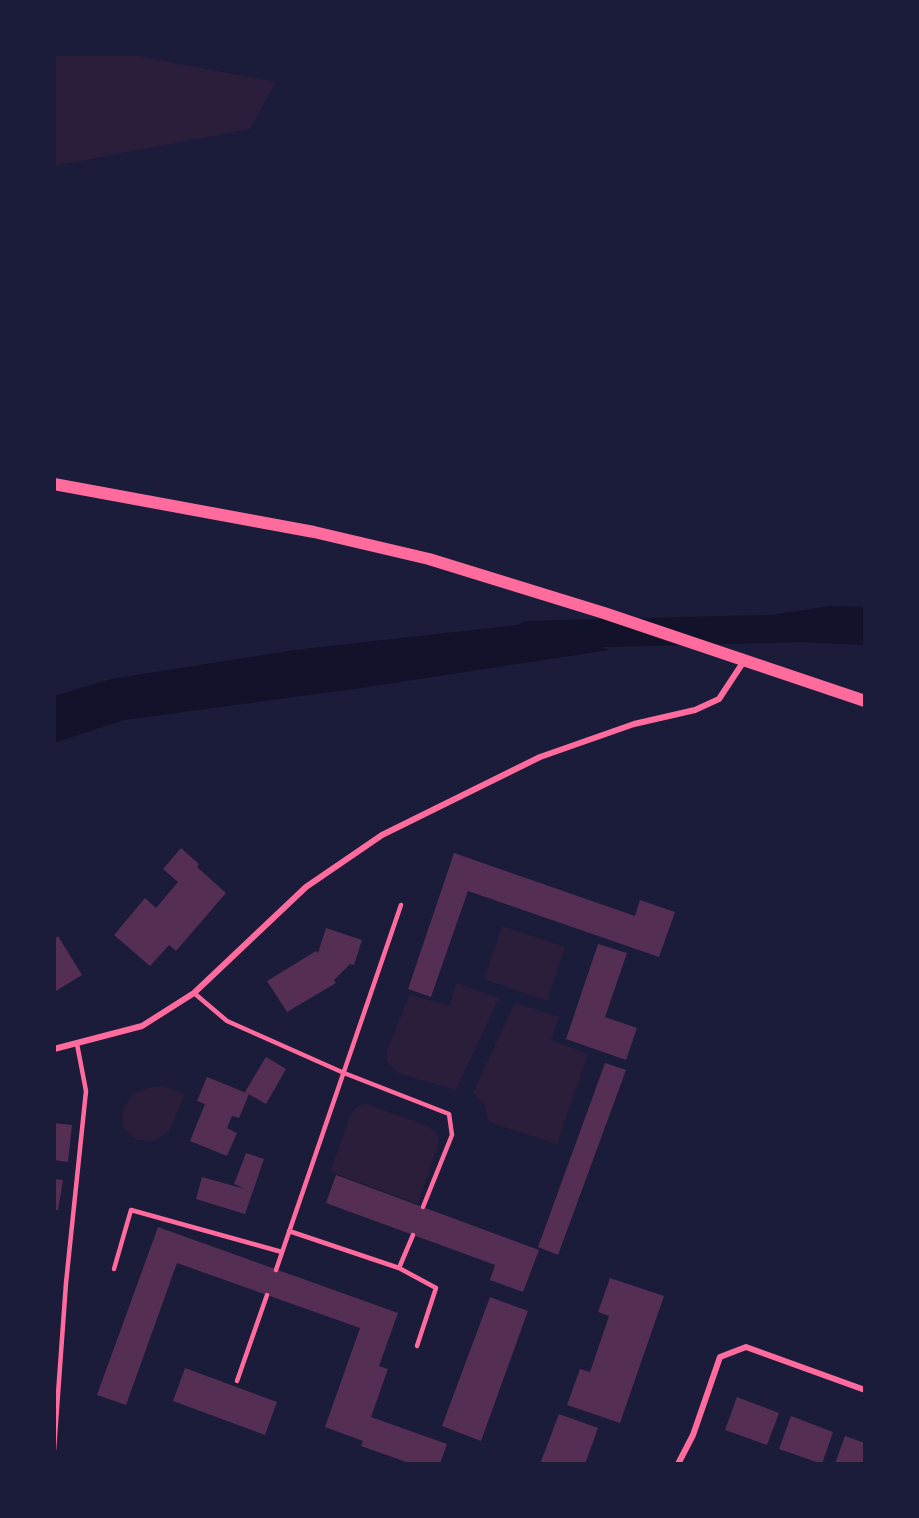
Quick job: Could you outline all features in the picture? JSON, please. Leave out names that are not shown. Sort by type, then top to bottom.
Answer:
[{"type":"main road","points":[[54,484],[314,532],[429,559],[604,613],[865,701]]},
{"type":"street","points":[[54,1049],[142,1026],[194,993],[306,887],[382,835],[540,757],[634,724],[695,710],[719,699],[744,660]]},
{"type":"street","points":[[678,1464],[693,1435],[720,1357],[746,1347],[865,1390]]},
{"type":"lane","points":[[276,1270],[401,905]]},
{"type":"lane","points":[[194,993],[226,1021],[344,1073],[449,1114],[452,1135],[423,1208]]},
{"type":"lane","points":[[54,1450],[66,1284],[86,1091],[77,1044]]},
{"type":"lane","points":[[114,1269],[131,1210],[282,1252]]},
{"type":"lane","points":[[289,1231],[399,1268],[436,1288],[417,1346]]},
{"type":"lane","points":[[399,1268],[413,1235]]},
{"type":"lane","points":[[237,1381],[267,1294]]},
{"type":"shaded area","points":[[54,54],[127,54],[276,82],[250,129],[54,166]]},
{"type":"shaded area","points":[[830,606],[865,607],[865,645],[766,616]]},
{"type":"shaded area","points":[[535,623],[609,650],[361,688],[124,720],[54,743],[54,696],[111,679],[295,650]]},
{"type":"shaded area","points":[[502,926],[565,947],[547,1001],[484,979]]},
{"type":"shaded area","points":[[457,983],[499,998],[456,1090],[397,1073],[387,1061],[387,1050],[410,994],[449,1006]]},
{"type":"shaded area","points":[[515,1003],[559,1017],[551,1040],[588,1054],[557,1144],[489,1122],[485,1106],[473,1092]]},
{"type":"shaded area","points":[[163,1086],[185,1094],[172,1125],[168,1132],[154,1141],[138,1140],[124,1127],[122,1117],[124,1108],[132,1094],[147,1088]]},
{"type":"shaded area","points":[[364,1103],[428,1126],[438,1134],[438,1144],[418,1204],[330,1172],[350,1116],[355,1108]]},
{"type":"building","points":[[181,848],[199,864],[197,867],[226,893],[176,951],[169,945],[150,966],[114,935],[145,898],[156,908],[178,882],[163,869]]},
{"type":"building","points":[[454,853],[635,916],[640,900],[675,912],[659,957],[468,891],[431,997],[408,989]]},
{"type":"building","points":[[326,928],[362,940],[354,965],[350,964],[334,980],[336,983],[287,1012],[267,981],[316,951],[318,953]]},
{"type":"building","points":[[58,936],[82,975],[56,991],[54,987],[54,939]]},
{"type":"building","points":[[598,944],[627,953],[605,1017],[637,1028],[626,1060],[566,1039]]},
{"type":"building","points":[[266,1057],[286,1069],[266,1104],[245,1092]]},
{"type":"building","points":[[605,1063],[626,1070],[558,1255],[538,1247]]},
{"type":"building","points":[[207,1077],[249,1094],[239,1118],[232,1116],[227,1128],[237,1133],[227,1156],[190,1141],[205,1104],[197,1101]]},
{"type":"building","points":[[54,1123],[72,1125],[68,1162],[54,1160]]},
{"type":"building","points":[[246,1153],[264,1159],[245,1214],[196,1199],[202,1177],[245,1189],[234,1184]]},
{"type":"building","points":[[336,1175],[539,1250],[523,1292],[490,1280],[495,1265],[326,1203]]},
{"type":"building","points":[[54,1179],[63,1180],[58,1210],[54,1210]]},
{"type":"building","points":[[158,1227],[398,1313],[379,1366],[388,1369],[371,1417],[447,1444],[440,1464],[412,1464],[361,1446],[363,1441],[325,1427],[360,1328],[177,1263],[126,1405],[97,1395]]},
{"type":"building","points":[[610,1278],[664,1296],[620,1423],[567,1405],[580,1369],[590,1372],[609,1316],[598,1312]]},
{"type":"building","points":[[490,1297],[528,1311],[481,1441],[442,1426]]},
{"type":"building","points":[[185,1368],[277,1402],[265,1435],[173,1401]]},
{"type":"building","points":[[737,1397],[779,1413],[767,1445],[725,1430]]},
{"type":"building","points":[[559,1414],[598,1428],[585,1464],[540,1464]]},
{"type":"building","points":[[791,1416],[833,1432],[822,1464],[779,1449]]},
{"type":"building","points":[[845,1436],[865,1443],[865,1464],[835,1464]]},
{"type":"waterway","points":[[528,635],[804,628],[865,631]]}]
